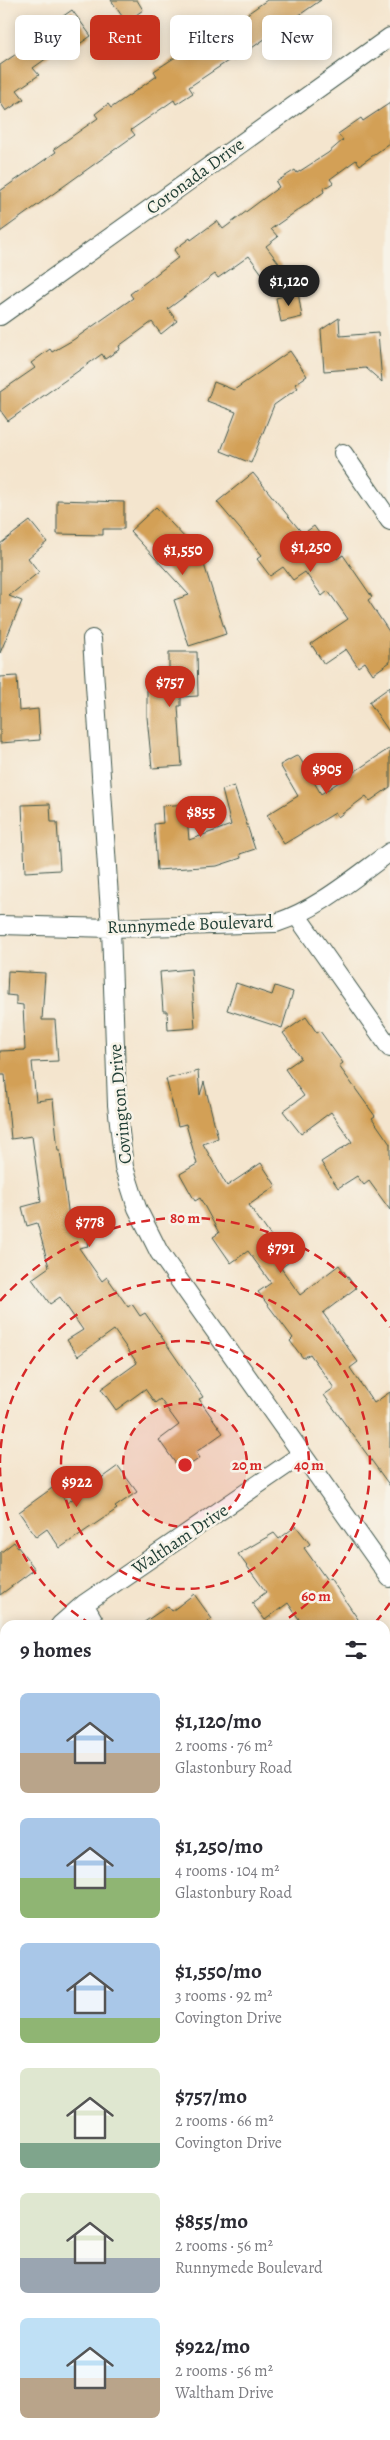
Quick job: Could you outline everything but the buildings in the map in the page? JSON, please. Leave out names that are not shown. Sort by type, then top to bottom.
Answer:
[{"type":"street","name":"Coronada Drive","points":[[0,316],[390,37]]},
{"type":"street","points":[[343,453],[390,522]]},
{"type":"street","name":"Covington Drive","points":[[92,640],[111,928],[117,1105],[124,1167],[137,1208],[159,1252],[301,1455],[390,1578]]},
{"type":"street","name":"Runnymede Boulevard","points":[[0,925],[111,928],[276,923],[297,916],[338,890],[390,852]]},
{"type":"street","points":[[297,916],[390,1048]]},
{"type":"street","name":"Waltham Drive","points":[[66,1620],[84,1604],[301,1455]]},
{"type":"street","points":[[84,1604],[93,1620]]}]
